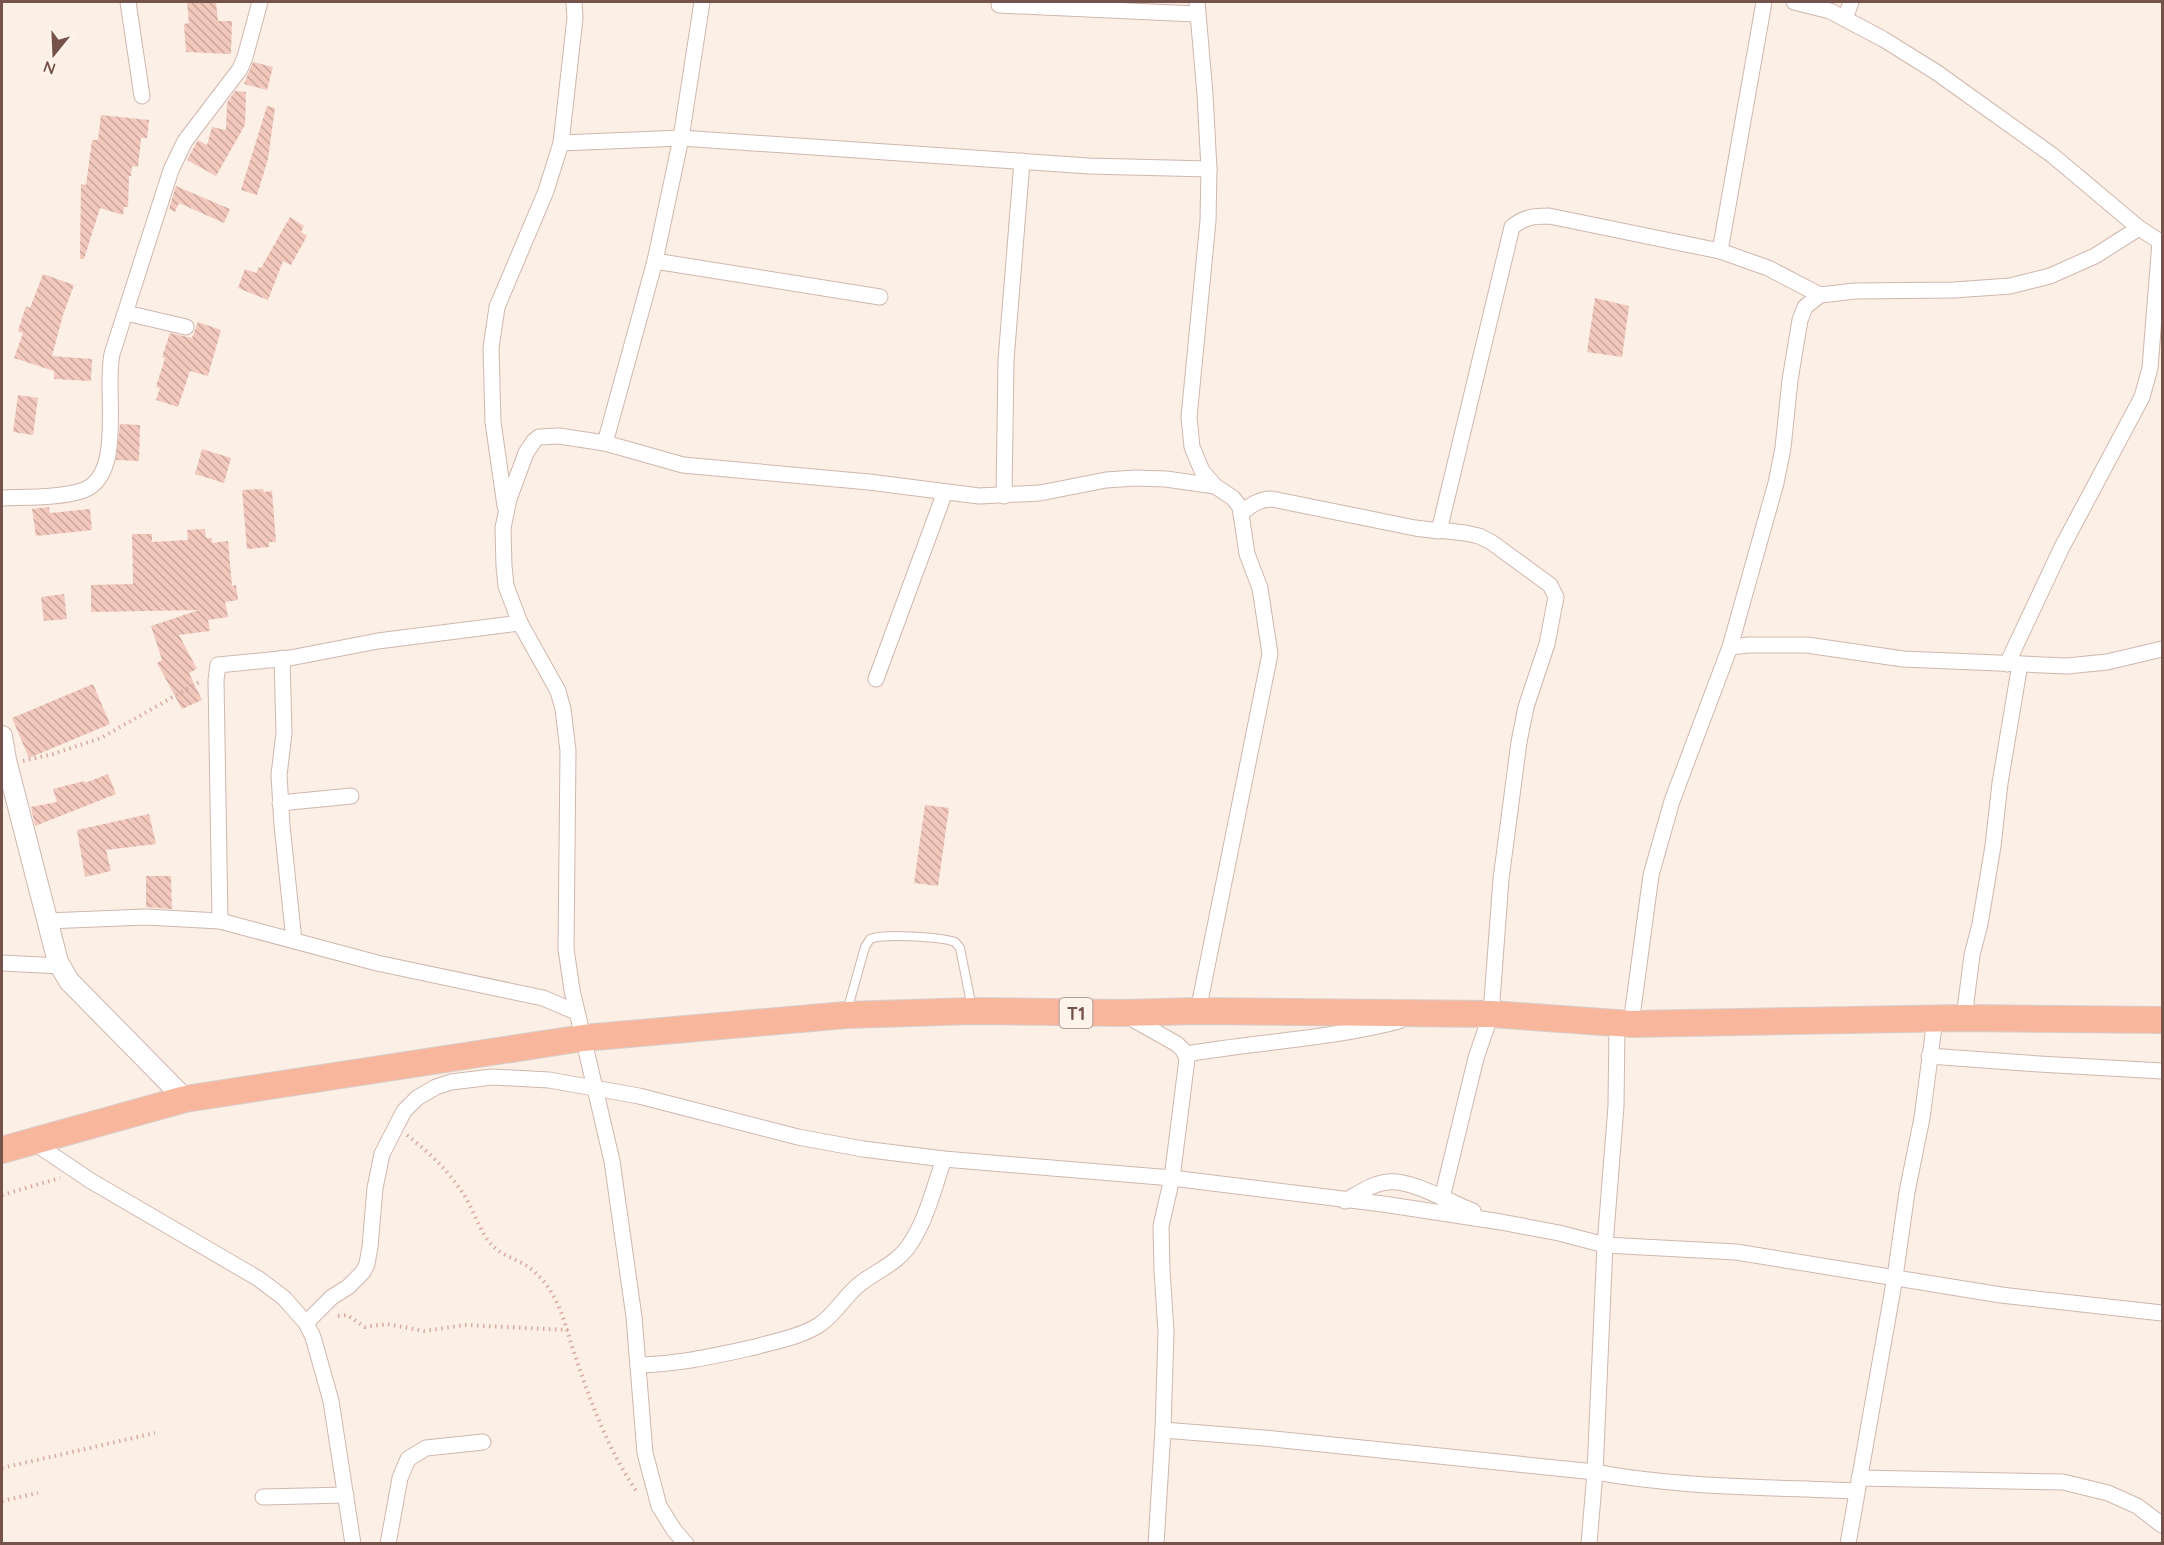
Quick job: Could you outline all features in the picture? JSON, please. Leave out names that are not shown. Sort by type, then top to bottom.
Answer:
[{"type":"highway","name":"T1","points":[[2,1150],[185,1099],[584,1038],[846,1015],[973,1011],[1491,1014],[1624,1024],[1964,1018],[2163,1020]]},
{"type":"street","points":[[128,2],[142,96]]},
{"type":"street","points":[[2,498],[75,493],[91,487],[100,478],[109,455],[110,362],[171,170],[191,132],[240,69],[260,2]]},
{"type":"street","points":[[506,512],[493,422],[491,348],[497,307],[546,191],[561,143],[575,18],[574,2]]},
{"type":"street","points":[[604,443],[655,261],[681,138],[702,2]]},
{"type":"street","points":[[1720,251],[1764,2]]},
{"type":"street","points":[[1794,2],[1830,11],[1901,50],[1965,91],[2052,155],[2139,228],[2161,242],[2150,368],[2142,397],[2062,547],[2014,664],[1991,857],[1980,924],[1972,955],[1964,1018]]},
{"type":"street","points":[[1845,19],[1851,2]]},
{"type":"street","points":[[999,5],[1196,8],[1205,94],[1209,169],[1208,221],[1189,417],[1191,447],[1202,471],[1215,486],[1233,498],[1241,513],[1247,554],[1260,588],[1270,654],[1198,1011]]},
{"type":"street","points":[[561,143],[681,138],[1089,166],[1209,169]]},
{"type":"street","points":[[1004,496],[1006,360],[1023,161]]},
{"type":"street","points":[[1439,530],[1512,226],[1521,220],[1532,216],[1549,216],[1720,251],[1768,268],[1820,295]]},
{"type":"street","points":[[1589,1544],[1595,1472],[1605,1245],[1624,1024],[1656,855],[1672,801],[1730,647],[1776,483],[1783,448],[1790,380],[1800,320],[1805,307],[1820,295],[1855,291],[1954,290],[2010,286],[2050,276],[2086,260],[2139,228]]},
{"type":"street","points":[[655,261],[880,297]]},
{"type":"street","points":[[126,313],[186,327]]},
{"type":"street","points":[[686,1544],[659,1506],[645,1453],[634,1317],[612,1161],[576,1012],[566,949],[568,845],[566,725],[558,691],[520,623],[511,602],[504,566],[503,528],[519,468],[536,439],[543,436],[559,436],[604,443],[683,465],[869,482],[979,496],[1040,493],[1106,480],[1135,478],[1166,479],[1215,486]]},
{"type":"street","points":[[876,679],[945,492]]},
{"type":"street","points":[[1241,513],[1253,504],[1272,499],[1415,528],[1466,533],[1491,542],[1550,585],[1556,597],[1547,644],[1526,707],[1519,742],[1501,879],[1491,1014],[1476,1058],[1442,1198]]},
{"type":"street","points":[[220,921],[216,672],[220,663],[282,658],[378,641],[520,623]]},
{"type":"street","points":[[1730,647],[1807,645],[1903,659],[2067,666],[2107,662],[2163,649]]},
{"type":"street","points":[[282,658],[284,733],[279,775],[280,803],[294,941]]},
{"type":"street","points":[[2,736],[46,921],[61,966],[69,981],[185,1099]]},
{"type":"street","points":[[280,803],[351,796]]},
{"type":"street","points":[[46,921],[146,916],[220,921],[376,963],[543,998],[576,1012]]},
{"type":"street","points":[[2,963],[61,966]]},
{"type":"street","points":[[1122,1013],[1168,1038],[1186,1054],[1188,1067],[1172,1178],[1161,1226],[1166,1332],[1164,1430],[1155,1544]]},
{"type":"street","points":[[1186,1054],[1378,1026],[1425,1014]]},
{"type":"street","points":[[1848,1544],[1895,1277],[1906,1192],[1922,1118],[1935,1019]]},
{"type":"street","points":[[1929,1056],[2163,1071]]},
{"type":"street","points":[[307,1326],[332,1297],[348,1287],[363,1272],[367,1264],[379,1165],[395,1125],[404,1111],[417,1098],[436,1087],[450,1082],[492,1077],[525,1078],[639,1096],[798,1137],[863,1149],[944,1159],[1172,1178],[1501,1222],[1605,1245],[1736,1252],[2001,1295],[2163,1313]]},
{"type":"street","points":[[33,1142],[78,1173],[259,1279],[284,1298],[307,1326],[319,1354],[331,1401],[353,1544]]},
{"type":"street","points":[[638,1365],[670,1365],[697,1361],[780,1341],[816,1327],[828,1318],[861,1283],[887,1267],[910,1245],[927,1208],[944,1159]]},
{"type":"street","points":[[1345,1201],[1371,1187],[1390,1181],[1399,1182],[1501,1222]]},
{"type":"street","points":[[1164,1430],[1595,1472],[1632,1479],[1675,1483],[2063,1482],[2108,1493],[2137,1506],[2163,1525]]},
{"type":"street","points":[[388,1544],[400,1478],[408,1459],[426,1448],[483,1442]]},
{"type":"street","points":[[263,1497],[346,1495]]},
{"type":"lane","points":[[846,1015],[865,947],[870,939],[880,936],[941,938],[955,942],[960,948],[973,1011]]},
{"type":"path","points":[[6,760],[28,762],[101,738],[216,672]]},
{"type":"path","points":[[395,1125],[441,1162],[477,1218],[484,1237],[494,1248],[527,1266],[543,1279],[557,1303],[568,1330],[596,1413],[626,1475],[642,1500]]},
{"type":"path","points":[[2,1195],[78,1173]]},
{"type":"path","points":[[307,1326],[346,1314],[365,1327],[387,1324],[424,1332],[465,1325],[568,1330]]},
{"type":"path","points":[[2,1468],[155,1432]]},
{"type":"path","points":[[2,1501],[38,1493]]},
{"type":"building","points":[[187,2],[216,2],[218,21],[232,21],[231,54],[186,52],[184,24],[189,23]]},
{"type":"building","points":[[253,62],[273,67],[267,90],[244,84]]},
{"type":"building","points":[[235,91],[246,92],[245,125],[216,176],[187,160],[198,140],[207,145],[212,127],[226,130],[227,103]]},
{"type":"building","points":[[267,106],[275,108],[268,159],[257,195],[241,190]]},
{"type":"building","points":[[101,115],[149,120],[147,138],[141,138],[138,167],[132,166],[131,176],[129,176],[128,207],[124,207],[123,215],[100,208],[84,259],[80,259],[81,184],[86,185],[92,140],[98,140]]},
{"type":"building","points":[[176,186],[230,209],[224,223],[179,203],[175,212],[169,209]]},
{"type":"building","points":[[290,217],[304,226],[301,232],[307,236],[291,265],[283,261],[268,300],[238,288],[245,269],[256,273],[259,267],[261,268]]},
{"type":"building","points":[[43,274],[74,285],[52,356],[92,359],[91,381],[54,379],[54,371],[14,358],[23,333],[18,331],[26,306],[30,308]]},
{"type":"building","points":[[1595,298],[1629,306],[1622,357],[1587,352]]},
{"type":"building","points":[[198,322],[221,330],[208,376],[190,371],[178,407],[156,400],[160,388],[156,387],[165,358],[162,357],[170,333],[192,338]]},
{"type":"building","points":[[18,395],[38,398],[33,435],[13,432]]},
{"type":"building","points":[[120,424],[140,425],[139,461],[116,460]]},
{"type":"building","points":[[202,449],[231,458],[224,483],[195,474]]},
{"type":"building","points":[[263,489],[264,492],[272,491],[276,542],[269,542],[269,547],[247,549],[242,490]]},
{"type":"building","points":[[49,507],[50,513],[90,509],[92,530],[36,536],[32,509]]},
{"type":"building","points":[[205,529],[206,538],[212,538],[212,543],[228,541],[232,586],[236,585],[238,600],[225,602],[228,617],[208,620],[210,631],[179,635],[197,669],[189,673],[202,700],[182,709],[157,663],[162,660],[151,626],[199,610],[91,612],[91,585],[133,584],[132,534],[152,534],[152,542],[188,540],[187,530]]},
{"type":"building","points":[[64,594],[67,619],[44,621],[41,597]]},
{"type":"building","points":[[93,684],[110,724],[29,758],[12,718]]},
{"type":"building","points":[[108,774],[116,794],[35,826],[31,807],[57,802],[53,789],[84,781],[85,783]]},
{"type":"building","points":[[925,805],[949,808],[938,886],[914,883]]},
{"type":"building","points":[[149,814],[156,844],[106,850],[111,871],[85,877],[77,830]]},
{"type":"building","points":[[146,876],[171,876],[172,909],[146,907]]}]
